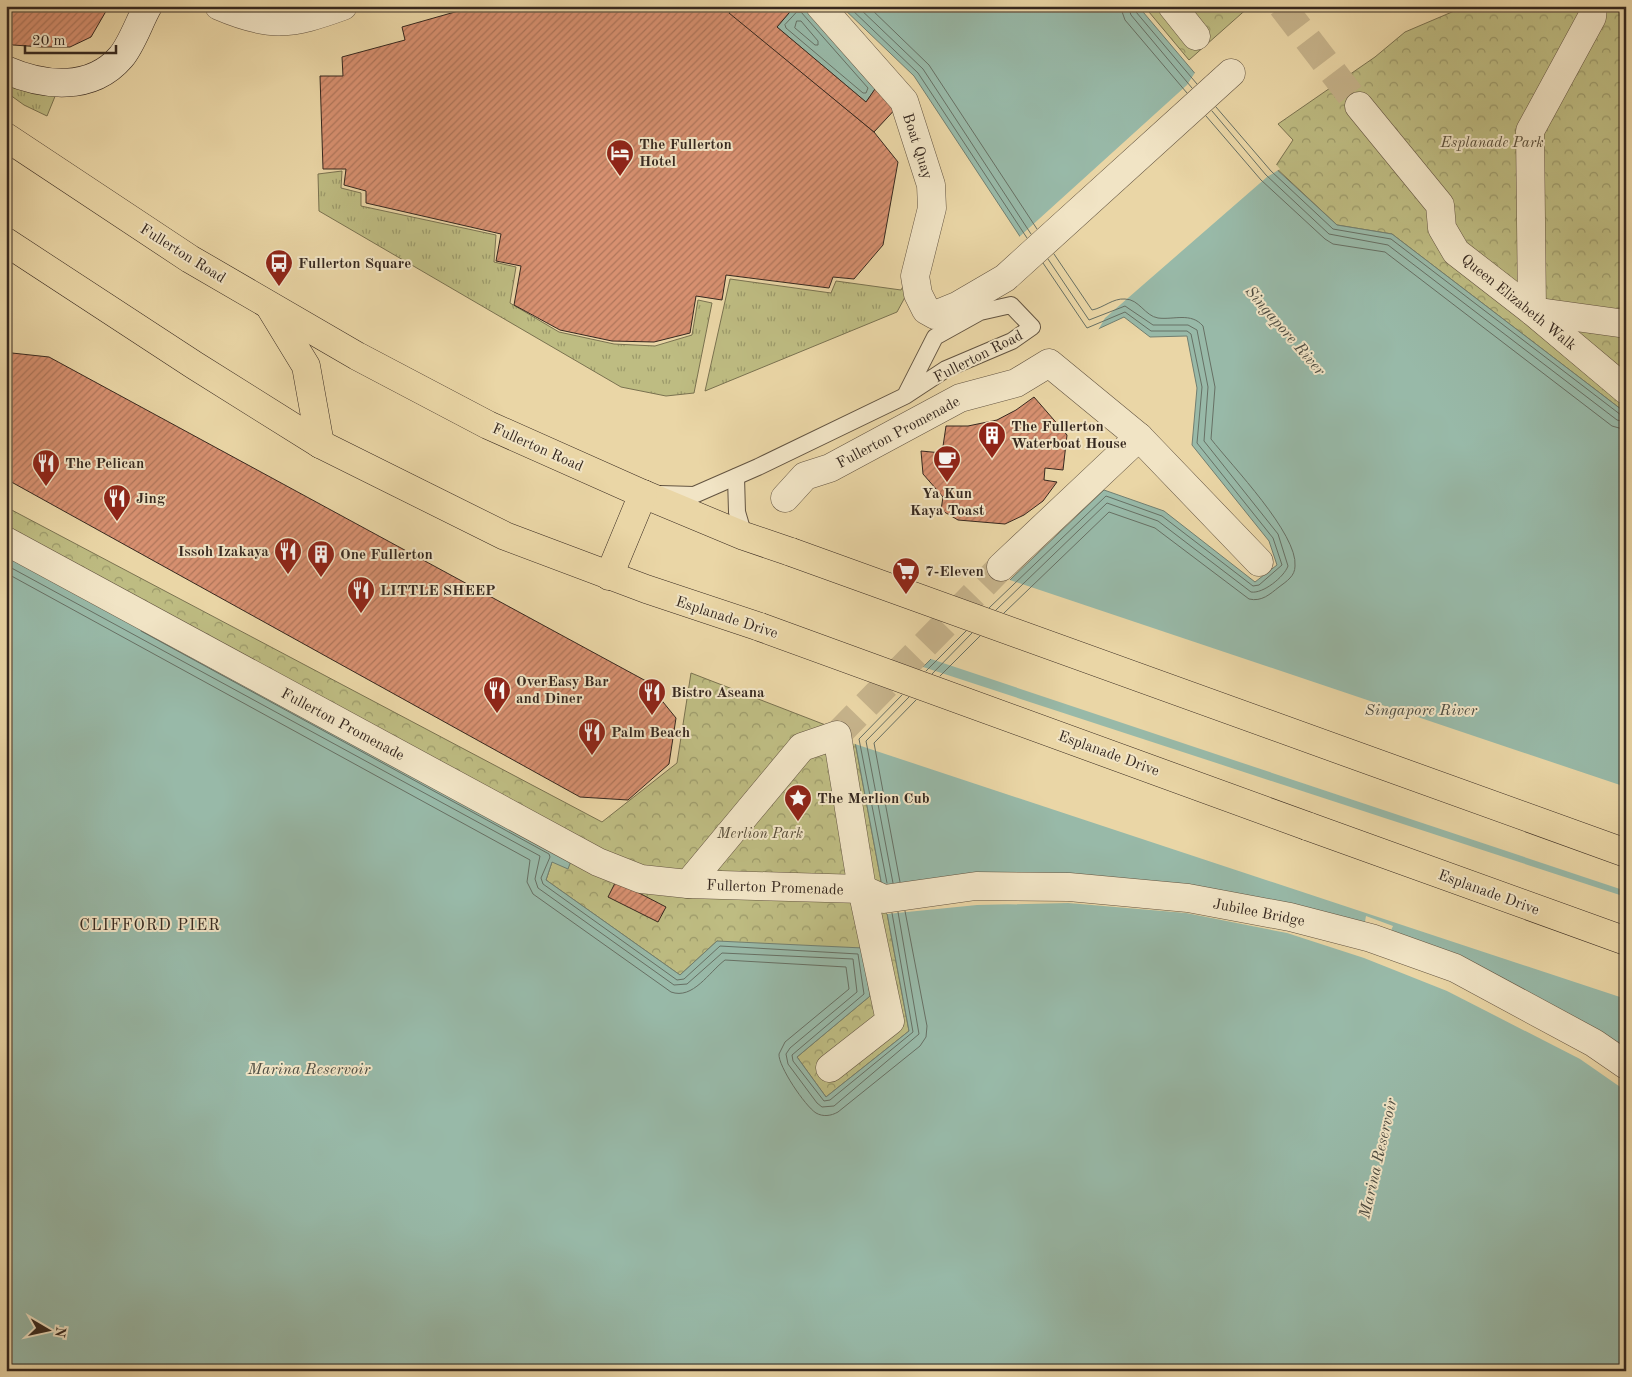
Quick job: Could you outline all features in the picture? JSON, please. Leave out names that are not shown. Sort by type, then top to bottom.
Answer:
[{"type":"highway","name":"Fullerton Road","points":[[6,137],[190,259],[357,356],[488,425],[643,494],[744,536]]},
{"type":"highway","points":[[6,242],[194,365],[320,444],[505,536],[600,572],[643,494]]},
{"type":"highway","points":[[268,303],[306,366],[320,444]]},
{"type":"highway","points":[[744,536],[1626,853]]},
{"type":"highway","name":"Esplanade Drive","points":[[600,572],[760,627],[1626,941]]},
{"type":"street","points":[[6,70],[29,80],[53,83],[76,83],[98,75],[121,57],[148,6]]},
{"type":"street","points":[[219,6],[254,19],[277,23],[299,21],[343,6]]},
{"type":"street","name":"Boat Quay","points":[[820,6],[904,102],[931,185],[932,208],[915,276],[918,294],[926,310],[935,315],[957,306],[1004,278],[1231,72]]},
{"type":"street","points":[[1172,6],[1196,36]]},
{"type":"street","points":[[1593,6],[1592,17],[1530,131],[1532,311],[1626,324]]},
{"type":"street","name":"Queen Elizabeth Walk","points":[[1359,106],[1440,206],[1442,228],[1456,252],[1532,311],[1626,390]]},
{"type":"street","name":"Fullerton Promenade","points":[[785,498],[805,476],[830,468],[960,398],[1016,383],[1049,363],[1139,437],[1259,562]]},
{"type":"street","points":[[1000,567],[1139,437]]},
{"type":"street","name":"Fullerton Promenade","points":[[6,542],[598,862],[641,879],[688,884],[873,894],[837,735],[802,747],[688,884]]},
{"type":"street","name":"Jubilee Bridge","points":[[873,894],[976,886],[1069,887],[1188,898],[1290,917],[1371,938],[1455,968],[1594,1043],[1626,1065]]},
{"type":"street","points":[[830,1068],[890,1020],[873,894]]},
{"type":"lane","name":"Fullerton Road","points":[[643,494],[694,496],[905,396],[946,369],[1012,341],[1032,327],[1011,305],[980,312],[935,336],[905,396]]},
{"type":"lane","points":[[736,477],[737,512],[744,536]]},
{"type":"green space","points":[[1144,6],[1250,6],[1189,60]]},
{"type":"green space","name":"Esplanade Park","points":[[1466,6],[1615,6],[1626,10],[1626,413],[1392,234],[1337,225],[1275,167],[1293,140],[1278,124],[1375,57],[1405,32]]},
{"type":"green space","points":[[6,83],[58,89],[47,116],[24,105],[6,92]]},
{"type":"green space","points":[[342,171],[341,188],[361,193],[361,206],[496,235],[494,262],[516,267],[510,303],[559,332],[614,344],[655,346],[692,335],[698,300],[712,303],[694,393],[666,396],[621,387],[319,211],[318,174]]},
{"type":"green space","points":[[730,279],[831,293],[836,281],[901,290],[905,283],[911,286],[897,312],[705,391]]},
{"type":"green space","name":"Merlion Park","points":[[6,507],[602,822],[677,763],[691,673],[854,736],[909,1031],[826,1097],[797,1057],[870,996],[717,941],[680,975],[546,880],[552,862],[6,552]]},
{"type":"water","points":[[795,6],[803,6],[875,89],[866,102],[777,27]]},
{"type":"water","name":"Marina Reservoir","points":[[841,6],[1138,6],[1274,167],[1337,225],[1392,234],[1626,413],[1626,1371],[6,1371],[6,552],[571,861],[568,869],[552,862],[546,880],[680,975],[717,941],[863,948],[870,996],[797,1057],[826,1097],[909,1031],[854,736],[1012,578],[1104,490],[1164,511],[1255,582],[1277,565],[1269,541],[1192,445],[1197,388],[1187,336],[1150,337],[1124,317],[1085,335],[914,76]]},
{"type":"pier","points":[[1196,71],[1280,169],[1267,177],[1105,318],[1097,332],[1085,338],[1018,238],[1187,85]]},
{"type":"pier","points":[[1007,579],[1626,787],[1626,891],[928,658]]},
{"type":"pier","points":[[920,666],[1626,897],[1626,999],[852,743],[852,735]]},
{"type":"pier","points":[[976,876],[1364,927],[1366,916],[1393,926],[1389,935],[1626,1054],[1626,1091],[1580,1059],[1447,991],[1364,958],[1287,933],[1186,913],[1068,903],[977,905],[887,914],[882,885]]},
{"type":"building","points":[[6,6],[109,6],[91,37],[70,47],[42,47],[13,45],[6,41]]},
{"type":"building","name":"The Fullerton Hotel","points":[[476,6],[722,6],[874,132],[898,162],[883,245],[854,279],[833,277],[829,288],[726,275],[722,300],[696,296],[690,333],[654,342],[612,341],[560,330],[514,305],[521,266],[496,261],[501,234],[366,203],[366,191],[344,185],[346,169],[323,169],[320,76],[343,76],[342,57],[405,40],[402,27]]},
{"type":"building","points":[[734,6],[795,6],[777,27],[866,102],[875,89],[803,6],[815,6],[900,104],[874,132],[729,13]]},
{"type":"building","name":"One Fullerton","points":[[12,353],[49,357],[646,681],[676,718],[669,764],[628,800],[580,797],[6,479],[6,357]]},
{"type":"building","name":"The Fullerton Waterboat House","points":[[1034,397],[1067,435],[1063,470],[1045,468],[1044,480],[1057,482],[1043,501],[1024,515],[1005,524],[958,520],[941,510],[943,497],[923,474],[921,451],[942,453],[946,426],[968,426],[997,420],[1016,410]]},
{"type":"building","points":[[616,881],[666,907],[658,922],[608,897]]},
{"type":"tunnel","points":[[1282,6],[1359,106]]},
{"type":"tunnel","points":[[837,735],[1001,567]]},
{"type":"place","name":"The Fullerton Hotel","points":[[620,177]]},
{"type":"place","name":"Fullerton Square","points":[[279,287]]},
{"type":"place","name":"The Fullerton Waterboat House","points":[[992,459]]},
{"type":"place","name":"Ya Kun Kaya Toast","points":[[947,483]]},
{"type":"place","name":"The Pelican","points":[[46,487]]},
{"type":"place","name":"Jing","points":[[117,522]]},
{"type":"place","name":"Issoh Izakaya","points":[[288,575]]},
{"type":"place","name":"One Fullerton","points":[[321,578]]},
{"type":"place","name":"7-Eleven","points":[[906,595]]},
{"type":"place","name":"LITTLE SHEEP","points":[[361,614]]},
{"type":"place","name":"OverEasy Bar and Diner","points":[[497,714]]},
{"type":"place","name":"Bistro Aseana","points":[[652,716]]},
{"type":"place","name":"Palm Beach","points":[[592,756]]},
{"type":"place","name":"The Merlion Cub","points":[[798,822]]},
{"type":"district","name":"CLIFFORD PIER","points":[[150,924]]},
{"type":"water label","name":"Singapore River","points":[[1286,330]]},
{"type":"water label","name":"Singapore River","points":[[1421,709]]}]
